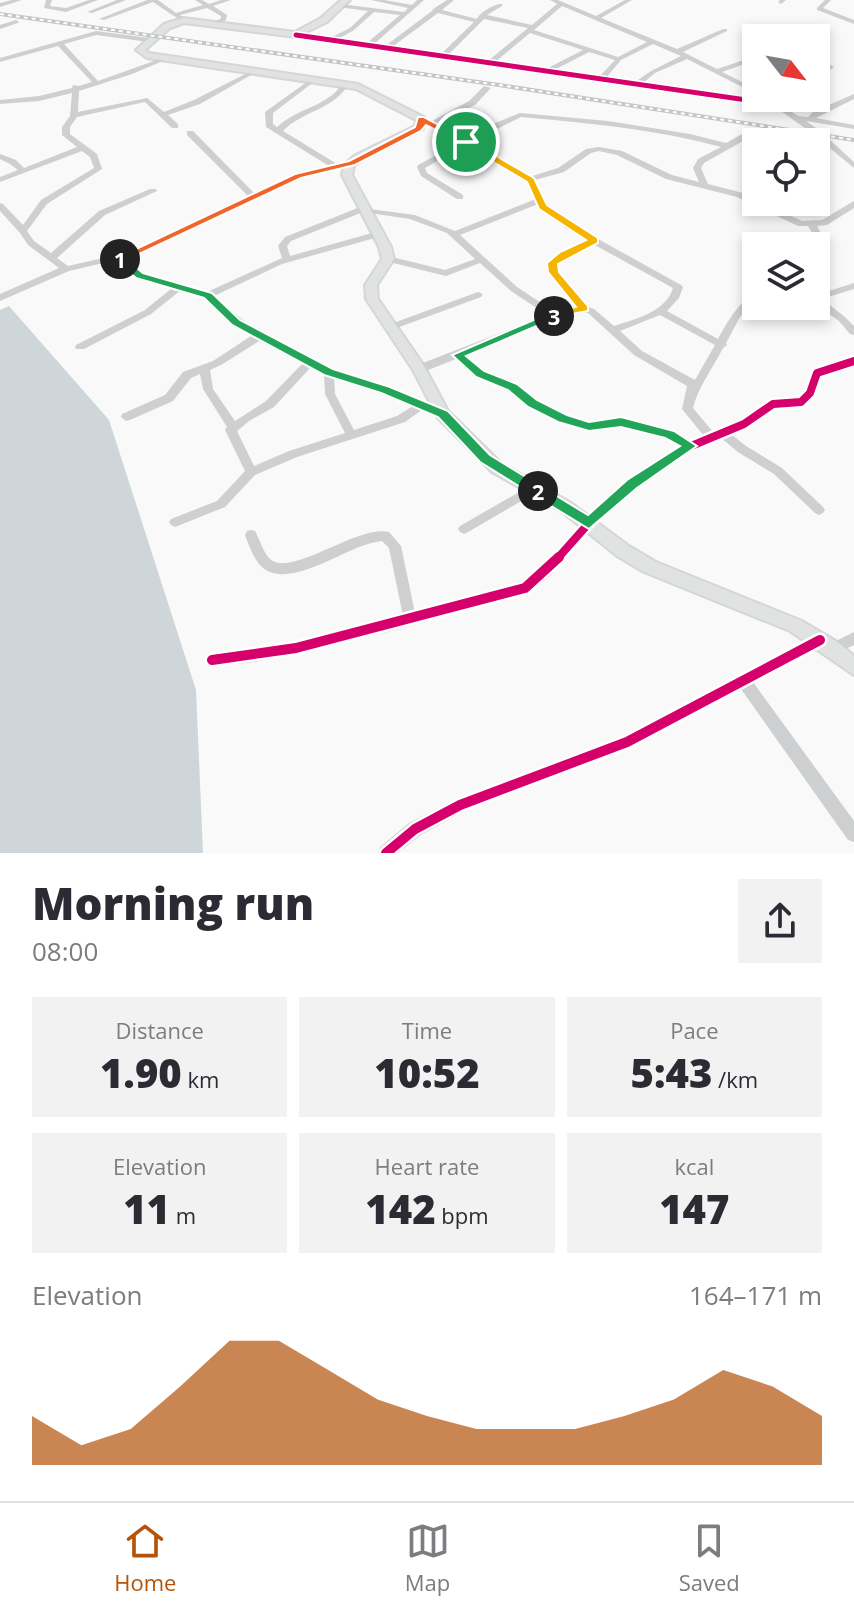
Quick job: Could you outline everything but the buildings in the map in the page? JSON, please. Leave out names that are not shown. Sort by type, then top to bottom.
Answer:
[{"type":"main road","points":[[343,3],[319,23],[296,35],[179,18],[149,40],[141,52],[344,85],[369,91],[421,119],[418,129],[352,163],[347,175],[379,234],[388,259],[370,290],[379,312],[419,369],[443,414],[485,458],[589,523],[623,551],[650,567],[774,617],[820,640],[854,667]]},
{"type":"street","points":[[0,5],[19,0]]},
{"type":"street","points":[[49,0],[46,7],[64,10],[95,0]]},
{"type":"street","points":[[90,12],[123,0]]},
{"type":"street","points":[[102,19],[154,0],[179,18],[228,0]]},
{"type":"street","points":[[198,0],[225,17],[215,24]]},
{"type":"street","points":[[374,0],[414,7]]},
{"type":"street","points":[[368,46],[421,0]]},
{"type":"street","points":[[385,49],[451,0]]},
{"type":"street","points":[[595,19],[629,0]]},
{"type":"street","points":[[828,0],[819,9],[854,22]]},
{"type":"street","points":[[489,63],[530,29],[556,2],[687,56],[742,84]]},
{"type":"street","points":[[343,3],[405,14]]},
{"type":"street","points":[[442,57],[480,19],[500,5]]},
{"type":"street","points":[[329,41],[352,29],[373,10]]},
{"type":"street","points":[[435,10],[530,29],[619,59]]},
{"type":"street","points":[[0,27],[16,22]]},
{"type":"street","points":[[677,52],[725,30]]},
{"type":"street","points":[[0,60],[101,32],[149,40]]},
{"type":"street","points":[[296,35],[742,99]]},
{"type":"street","points":[[602,78],[619,59],[652,42]]},
{"type":"street","points":[[59,43],[95,82]]},
{"type":"street","points":[[548,71],[587,50]]},
{"type":"street","points":[[638,83],[687,56]]},
{"type":"street","points":[[0,102],[22,101],[95,82],[167,58]]},
{"type":"street","points":[[718,71],[742,63]]},
{"type":"street","points":[[164,114],[197,102],[255,71]]},
{"type":"street","points":[[313,80],[269,112],[269,125],[334,166]]},
{"type":"street","points":[[279,132],[284,124],[338,95],[344,85]]},
{"type":"street","points":[[23,231],[44,202],[98,169],[94,156],[66,135],[66,127],[74,115],[76,87]]},
{"type":"street","points":[[434,123],[472,103],[487,88]]},
{"type":"street","points":[[810,120],[820,111],[854,96]]},
{"type":"street","points":[[74,115],[143,99],[154,103],[175,126]]},
{"type":"street","points":[[787,112],[854,166]]},
{"type":"street","points":[[460,197],[424,174],[421,167],[501,122],[526,115],[608,123],[690,136],[727,146]]},
{"type":"street","points":[[796,118],[854,127]]},
{"type":"street","points":[[421,119],[434,123],[531,180],[539,201],[568,226],[673,282],[679,291],[659,311],[612,330]]},
{"type":"street","points":[[190,133],[252,196]]},
{"type":"street","points":[[704,184],[698,164],[742,138]]},
{"type":"street","points":[[0,180],[82,148]]},
{"type":"street","points":[[531,180],[568,166],[589,151],[599,149],[619,153],[669,177],[704,184],[748,199],[792,222],[824,223],[854,204]]},
{"type":"street","points":[[0,156],[23,171]]},
{"type":"street","points":[[0,298],[66,269],[119,258],[298,176],[352,163]]},
{"type":"street","points":[[51,258],[102,213],[153,191]]},
{"type":"street","points":[[454,234],[539,201]]},
{"type":"street","points":[[0,206],[31,243],[66,269]]},
{"type":"street","points":[[287,260],[282,246],[288,239],[366,209],[412,217],[454,234],[514,289],[554,316]]},
{"type":"street","points":[[812,225],[816,232]]},
{"type":"street","points":[[208,295],[287,260],[379,234]]},
{"type":"street","points":[[594,240],[563,254],[552,263],[554,272],[584,308],[638,353],[689,381],[694,389]]},
{"type":"street","points":[[119,258],[140,276],[208,295],[236,323],[329,372],[443,414]]},
{"type":"street","points":[[388,259],[446,273],[482,259]]},
{"type":"street","points":[[830,294],[854,286]]},
{"type":"street","points":[[80,347],[148,312],[179,287]]},
{"type":"street","points":[[391,327],[478,295]]},
{"type":"street","points":[[419,369],[554,316],[584,308]]},
{"type":"street","points":[[742,308],[694,389],[687,409],[717,435],[778,471],[819,510]]},
{"type":"street","points":[[830,309],[854,332]]},
{"type":"street","points":[[659,311],[722,345]]},
{"type":"street","points":[[126,417],[169,398],[183,378],[259,336]]},
{"type":"street","points":[[458,355],[480,374],[513,387],[533,404],[562,419],[589,426],[621,422],[669,435],[690,446]]},
{"type":"street","points":[[212,660],[269,654],[525,588],[546,572],[589,523],[632,484],[690,446],[753,419],[773,404],[801,402],[810,393],[817,373],[854,361]]},
{"type":"street","points":[[251,472],[231,434],[233,427],[270,404],[310,362]]},
{"type":"street","points":[[204,368],[208,389],[233,427]]},
{"type":"street","points":[[329,372],[330,394],[351,435]]},
{"type":"street","points":[[175,522],[227,500],[251,472],[401,419],[422,405]]},
{"type":"street","points":[[464,529],[533,489]]},
{"type":"street","points":[[251,535],[266,564],[278,571],[287,571],[357,540],[385,536],[395,546],[410,620]]},
{"type":"street","points":[[833,649],[854,638]]},
{"type":"street","points":[[386,853],[415,829],[460,805],[627,742],[820,640]]},
{"type":"street","points":[[744,681],[854,834]]},
{"type":"shaded area","points":[[9,306],[109,420],[196,690],[203,853],[0,853],[0,310]]},
{"type":"railway","points":[[0,14],[499,85],[854,140]]},
{"type":"cycle path","points":[[296,35],[742,99]]},
{"type":"cycle path","points":[[212,660],[296,648],[525,588],[546,572],[589,523],[632,484],[684,449],[744,424],[773,404],[801,402],[810,393],[817,373],[854,361]]},
{"type":"cycle path","points":[[386,853],[415,829],[460,805],[627,742],[820,640]]},
{"type":"route","points":[[421,119],[466,142],[524,179],[531,180],[533,191],[543,206],[568,226],[594,240],[563,254],[552,263],[561,282],[584,308],[562,313],[458,355],[480,374],[513,387],[533,404],[562,419],[589,426],[621,422],[669,435],[690,446],[632,484],[589,523],[497,468],[443,414],[385,390],[329,372],[236,323],[208,295],[140,276],[119,258],[298,176],[352,163],[418,129],[421,119]]}]
